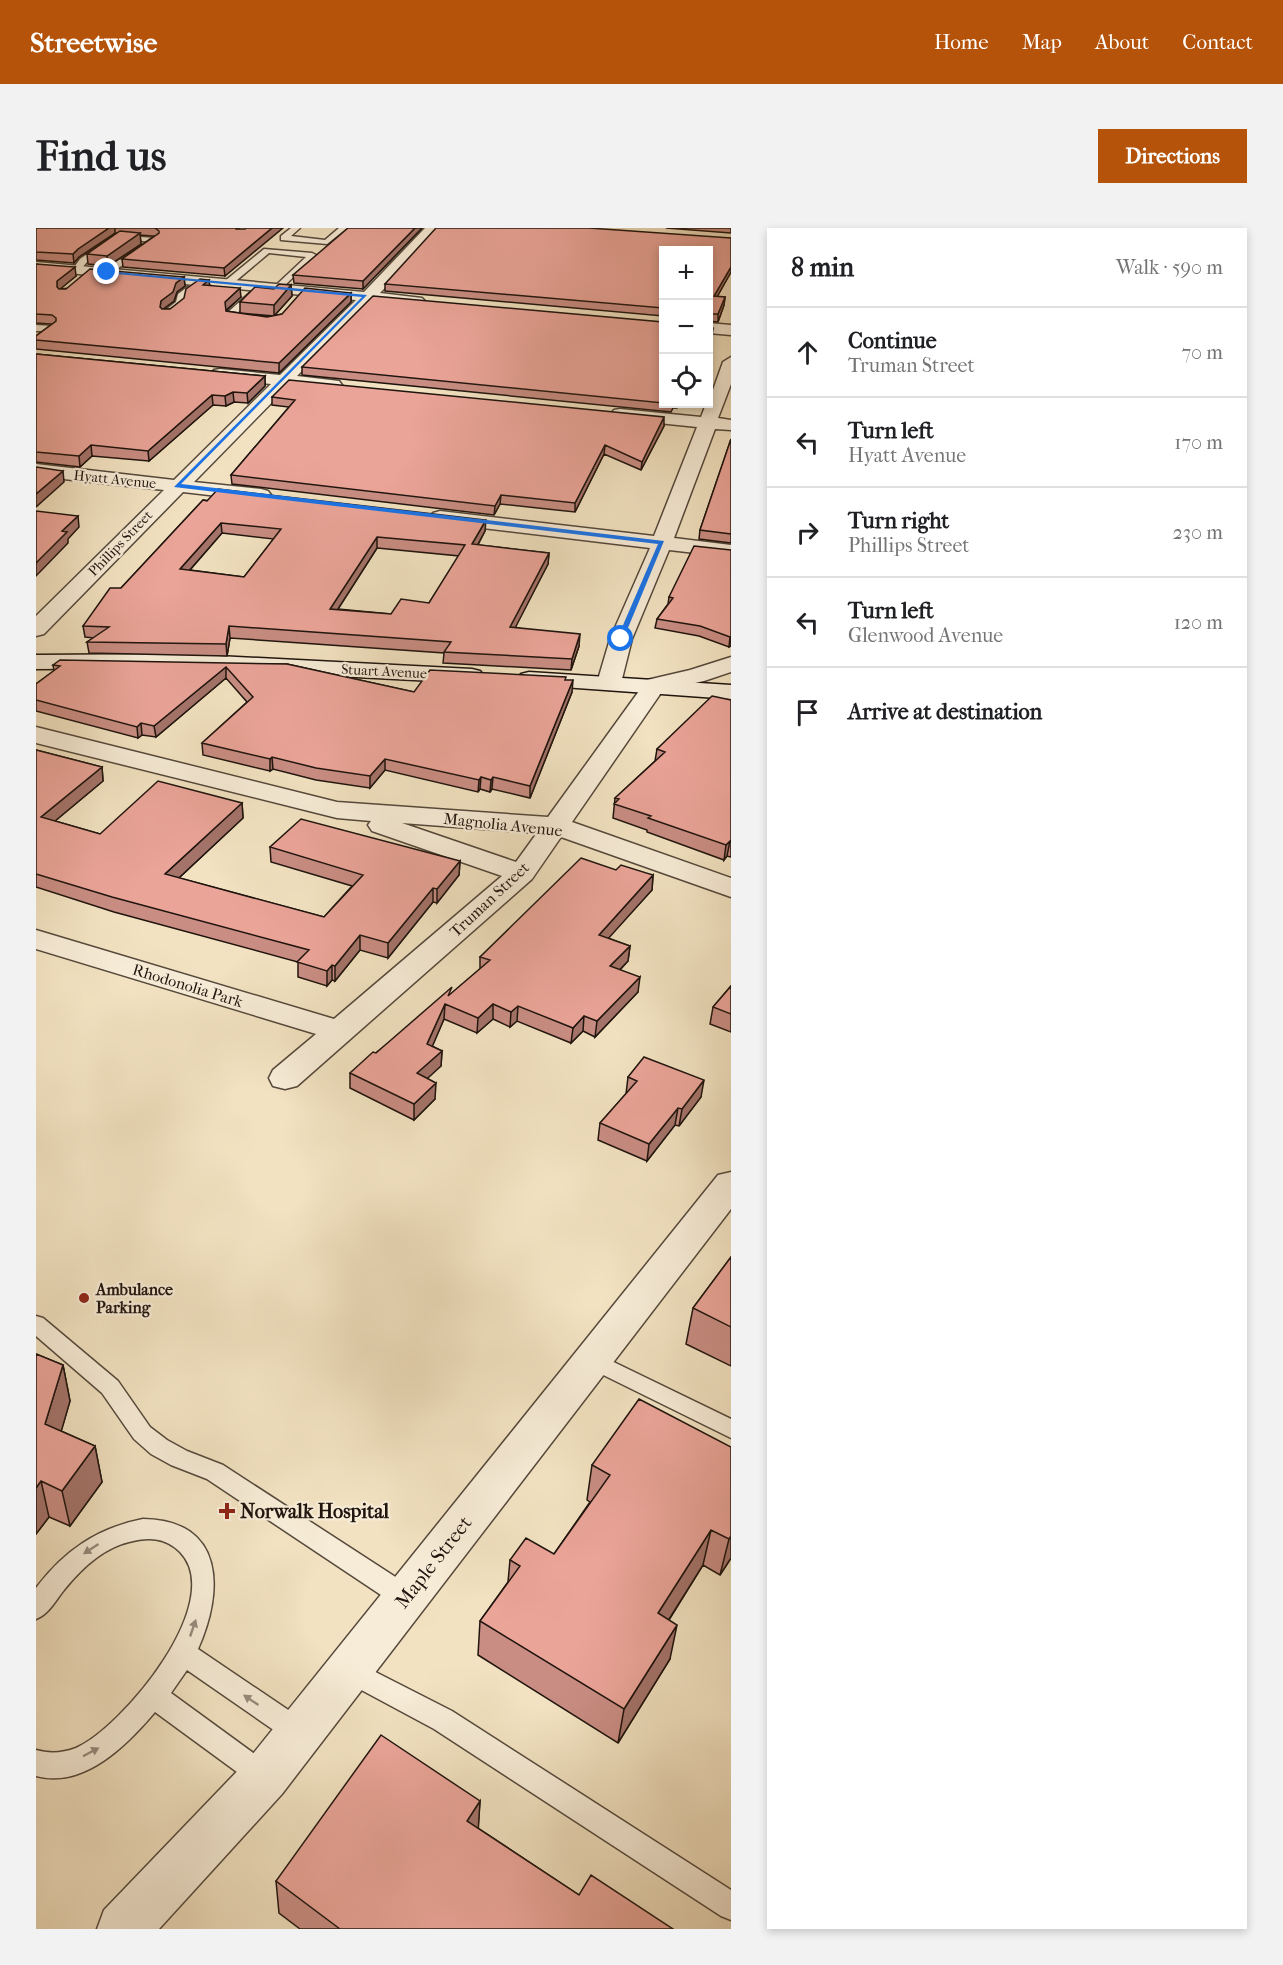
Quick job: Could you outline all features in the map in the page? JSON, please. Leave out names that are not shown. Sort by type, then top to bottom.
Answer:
[{"type":"street","name":"Phillips Street","points":[[36,629],[176,485],[409,255],[432,228]]},
{"type":"street","points":[[38,268],[228,283],[263,290],[305,290],[432,302]]},
{"type":"street","points":[[713,328],[731,330]]},
{"type":"street","points":[[609,683],[621,639],[662,543],[731,362]]},
{"type":"street","points":[[200,372],[353,387]]},
{"type":"street","points":[[602,412],[731,425]]},
{"type":"street","name":"Hyatt Avenue","points":[[36,470],[283,498]]},
{"type":"street","points":[[425,515],[731,551]]},
{"type":"street","name":"Stuart Avenue","points":[[36,662],[180,661],[655,685],[731,692]]},
{"type":"street","points":[[655,685],[696,676],[731,664]]},
{"type":"street","name":"Truman Street","points":[[285,1078],[522,873],[655,685]]},
{"type":"street","name":"Magnolia Avenue","points":[[36,735],[337,810],[522,873]]},
{"type":"street","name":"Magnolia Avenue","points":[[337,810],[557,826],[731,888]]},
{"type":"street","name":"Rhodonolia Park","points":[[36,939],[340,1031]]},
{"type":"street","name":"Maple Street","points":[[123,1929],[265,1778],[593,1360],[727,1196]]},
{"type":"lane","points":[[296,228],[284,238],[327,242],[343,228]]},
{"type":"lane","points":[[78,272],[107,237],[100,237]]},
{"type":"lane","points":[[78,272],[83,261],[118,237],[154,240],[107,272]]},
{"type":"lane","points":[[228,283],[267,251],[312,255],[230,315],[234,318],[256,320]]},
{"type":"lane","points":[[166,314],[180,303],[181,296],[201,281]]},
{"type":"lane","points":[[263,290],[297,299],[305,290]]},
{"type":"lane","points":[[36,328],[52,329],[36,340]]},
{"type":"lane","points":[[36,1324],[110,1388],[128,1410],[142,1433],[159,1447],[179,1458],[215,1472],[405,1597]]},
{"type":"lane","points":[[593,1360],[731,1429]]},
{"type":"lane","points":[[36,1608],[60,1575],[82,1555],[112,1536],[128,1531],[148,1529],[170,1532],[185,1539],[196,1552],[201,1576],[202,1599],[194,1628],[183,1653],[153,1695],[96,1751],[66,1764],[46,1767],[36,1764]]},
{"type":"lane","points":[[183,1653],[300,1732]]},
{"type":"lane","points":[[348,1670],[443,1720],[731,1906]]},
{"type":"lane","points":[[153,1695],[265,1778]]},
{"type":"building","points":[[36,228],[109,228],[73,254],[36,252]]},
{"type":"building","points":[[155,228],[272,228],[224,268],[122,259],[159,233]]},
{"type":"building","points":[[348,228],[415,228],[363,281],[293,275]]},
{"type":"building","points":[[436,228],[589,228],[731,238],[731,267],[714,296],[725,297],[718,314],[713,314],[713,246],[659,246],[659,308],[385,284]]},
{"type":"building","points":[[120,231],[140,233],[107,256],[87,254]]},
{"type":"building","points":[[36,264],[75,267],[57,281],[59,289],[66,289],[90,269],[184,277],[176,283],[173,292],[161,301],[162,309],[170,309],[184,298],[186,289],[200,279],[209,280],[203,285],[240,288],[225,302],[226,311],[267,317],[282,314],[305,288],[351,293],[279,363],[36,340],[36,336],[56,321],[56,318],[52,315],[36,314]]},
{"type":"building","points":[[279,284],[291,285],[274,305],[240,302],[255,287],[274,289]]},
{"type":"building","points":[[373,296],[659,322],[659,403],[302,367]]},
{"type":"building","points":[[36,354],[265,376],[247,393],[212,395],[148,451],[91,445],[79,456],[36,452]]},
{"type":"building","points":[[289,380],[664,417],[642,462],[605,445],[575,503],[501,495],[495,506],[231,475],[295,400],[272,397]]},
{"type":"building","points":[[731,439],[731,534],[700,530]]},
{"type":"building","points":[[36,467],[63,471],[36,494]]},
{"type":"building","points":[[218,489],[486,520],[472,544],[549,553],[510,627],[580,634],[572,659],[444,652],[451,642],[229,626],[226,644],[87,642],[109,627],[83,626],[110,588],[121,588],[203,500],[207,501]],"holes":[[[221,523],[281,529],[244,577],[180,569]],[[377,537],[465,545],[429,603],[401,599],[391,614],[330,609]]]},
{"type":"building","points":[[36,511],[78,516],[62,531],[67,532],[36,563]]},
{"type":"building","points":[[694,546],[731,550],[731,637],[700,626],[657,619],[673,598],[669,597]]},
{"type":"building","points":[[60,660],[287,664],[414,692],[430,670],[566,677],[565,680],[573,680],[530,786],[493,777],[491,780],[481,777],[479,780],[385,759],[370,776],[316,768],[272,757],[270,759],[202,743],[253,697],[226,667],[154,726],[141,723],[137,727],[36,700],[36,684],[60,666],[53,665]]},
{"type":"building","points":[[712,696],[731,700],[731,842],[726,845],[614,804],[619,799],[615,798],[665,752],[657,749]]},
{"type":"building","points":[[36,750],[102,767],[41,817],[100,834],[158,781],[242,803],[165,874],[324,917],[363,875],[270,847],[301,819],[460,861],[437,889],[433,888],[388,943],[360,935],[335,966],[332,965],[327,971],[297,962],[309,950],[36,874]]},
{"type":"building","points":[[581,858],[616,870],[621,865],[653,875],[599,935],[630,946],[610,966],[640,977],[597,1021],[584,1016],[573,1028],[518,1006],[511,1012],[493,1004],[478,1018],[445,1004],[427,1044],[442,1051],[417,1073],[436,1083],[414,1104],[350,1073],[452,987],[448,996],[490,960],[480,957]]},
{"type":"building","points":[[731,986],[731,1014],[713,1007]]},
{"type":"building","points":[[644,1057],[704,1080],[682,1109],[678,1108],[649,1144],[600,1123],[637,1081],[628,1077]]},
{"type":"building","points":[[731,1257],[731,1327],[693,1308]]},
{"type":"building","points":[[36,1354],[63,1365],[45,1424],[95,1446],[62,1491],[41,1481],[36,1488]]},
{"type":"building","points":[[639,1399],[731,1447],[731,1536],[729,1539],[711,1530],[658,1613],[677,1625],[624,1709],[480,1621],[520,1566],[510,1560],[526,1538],[554,1554],[610,1475],[592,1465]]},
{"type":"building","points":[[381,1735],[480,1801],[467,1821],[579,1895],[591,1875],[673,1929],[340,1929],[276,1881]]},
{"type":"place","name":"Ambulance Parking","points":[[84,1298]]},
{"type":"place","name":"Norwalk Hospital","points":[[227,1511]]},
{"type":"route","points":[[107,272],[366,296],[176,485],[662,543],[621,639]]}]
